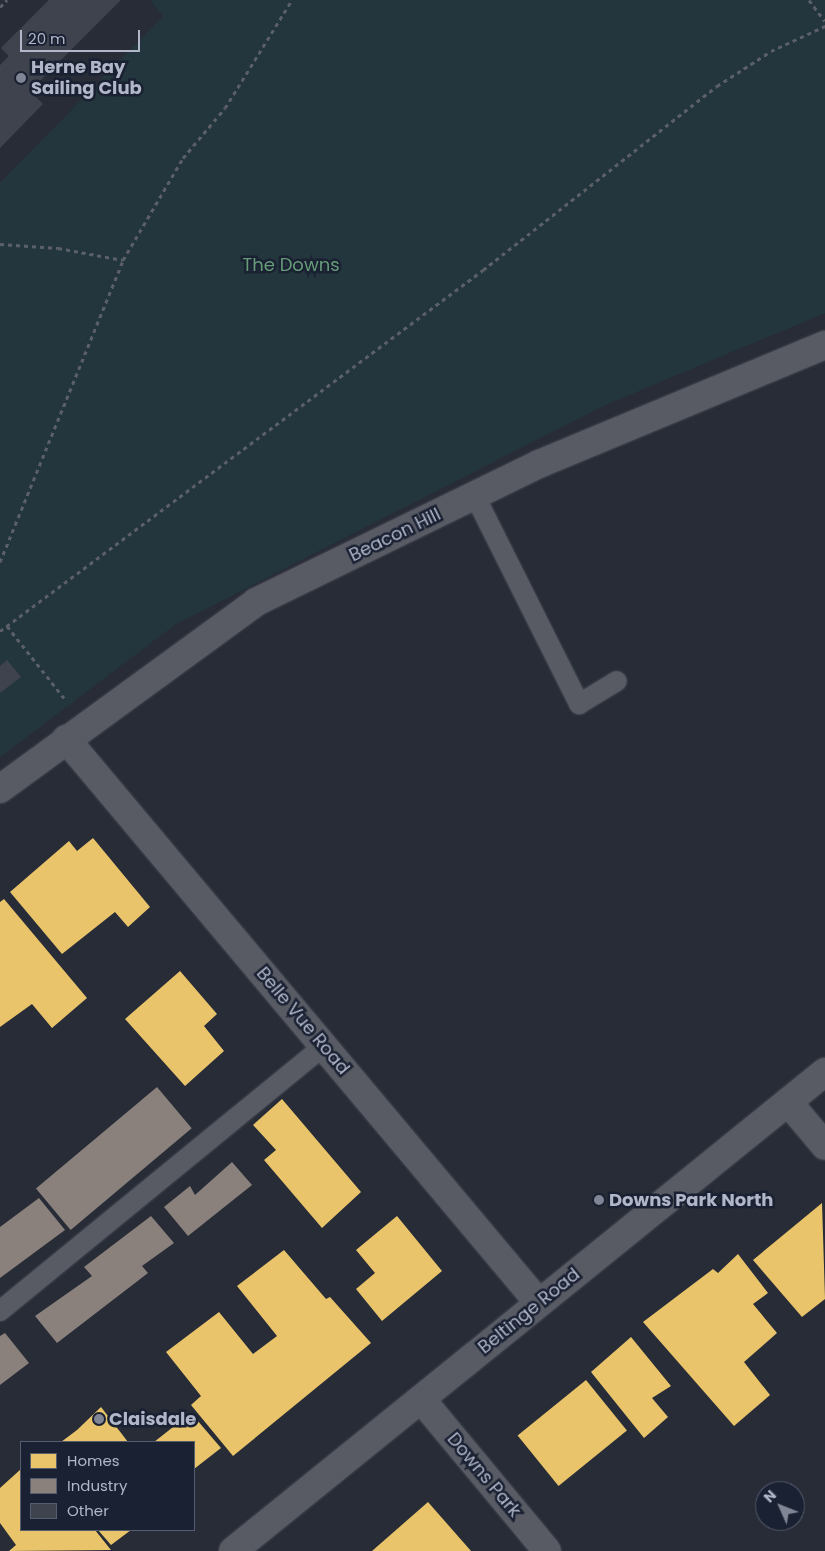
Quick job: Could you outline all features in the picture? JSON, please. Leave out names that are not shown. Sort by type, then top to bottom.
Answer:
[{"type":"street","name":"Beacon Hill","points":[[0,789],[76,731],[256,602],[539,464],[825,345]]},
{"type":"street","name":"Belle Vue Road","points":[[76,731],[324,1046],[539,1304]]},
{"type":"street","name":"Beltinge Road","points":[[234,1551],[825,1072]]},
{"type":"street","points":[[788,1102],[825,1146]]},
{"type":"street","name":"Downs Park","points":[[421,1400],[547,1551]]},
{"type":"lane","points":[[475,496],[579,704],[617,681]]},
{"type":"lane","points":[[0,1311],[324,1046]]},
{"type":"path","points":[[0,7],[7,0]]},
{"type":"path","points":[[0,562],[123,260],[183,158],[225,108],[292,0]]},
{"type":"path","points":[[809,0],[825,21]]},
{"type":"path","points":[[0,631],[483,270],[716,86],[771,51],[825,26]]},
{"type":"path","points":[[0,244],[58,248],[123,260]]},
{"type":"path","points":[[6,626],[76,731]]},
{"type":"green space","name":"The Downs","points":[[150,0],[825,0],[825,313],[603,406],[176,624],[0,757],[0,183],[163,16]]},
{"type":"building: Homes","points":[[93,838],[150,907],[128,927],[115,912],[62,954],[10,892],[69,841],[77,851]]},
{"type":"building: Homes","points":[[4,899],[87,998],[52,1028],[32,1004],[0,1027],[0,902]]},
{"type":"building: Homes","points":[[180,971],[217,1014],[204,1026],[224,1051],[185,1086],[125,1019]]},
{"type":"building: Homes","points":[[282,1099],[361,1192],[322,1228],[264,1160],[276,1150],[253,1125]]},
{"type":"building: Homes","points":[[822,1203],[825,1299],[802,1317],[753,1260]]},
{"type":"building: Homes","points":[[397,1216],[442,1271],[382,1321],[356,1289],[375,1273],[356,1250]]},
{"type":"building: Homes","points":[[284,1250],[326,1299],[330,1297],[371,1343],[233,1456],[191,1405],[201,1396],[166,1352],[219,1312],[253,1354],[277,1336],[237,1286]]},
{"type":"building: Homes","points":[[738,1254],[768,1293],[753,1304],[777,1333],[744,1362],[770,1395],[734,1426],[643,1322],[713,1269],[718,1273]]},
{"type":"building: Homes","points":[[631,1337],[671,1386],[652,1398],[668,1417],[644,1438],[591,1372]]},
{"type":"building: Homes","points":[[586,1380],[627,1431],[559,1486],[518,1435]]},
{"type":"building: Homes","name":"Claisdale","points":[[101,1407],[127,1441],[62,1441]]},
{"type":"building: Homes","points":[[191,1413],[221,1448],[195,1468],[195,1441],[155,1441]]},
{"type":"building: Homes","points":[[20,1470],[20,1531],[96,1531],[111,1550],[9,1551],[16,1545],[0,1523],[0,1488]]},
{"type":"building: Homes","points":[[428,1502],[471,1551],[372,1551]]},
{"type":"building: Homes","points":[[99,1531],[130,1531],[111,1545]]},
{"type":"building: Industry","points":[[157,1087],[192,1128],[71,1230],[36,1189]]},
{"type":"building: Industry","points":[[232,1162],[252,1185],[188,1236],[164,1207],[190,1186],[195,1195]]},
{"type":"building: Industry","points":[[39,1198],[65,1230],[0,1278],[0,1227]]},
{"type":"building: Industry","points":[[151,1216],[174,1243],[142,1266],[148,1273],[57,1343],[35,1316],[92,1276],[84,1267]]},
{"type":"building: Industry","points":[[5,1333],[29,1363],[0,1385],[0,1336]]},
{"type":"building: Other","name":"Herne Bay Sailing Club","points":[[49,0],[121,0],[30,91],[43,104],[0,148],[0,65],[9,56],[1,48]]},
{"type":"building: Other","points":[[7,660],[21,677],[0,693],[0,666]]},
{"type":"place","name":"Herne Bay Sailing Club","points":[[21,78]]},
{"type":"place","name":"Downs Park North","points":[[599,1200]]},
{"type":"place","name":"Claisdale","points":[[99,1419]]}]
